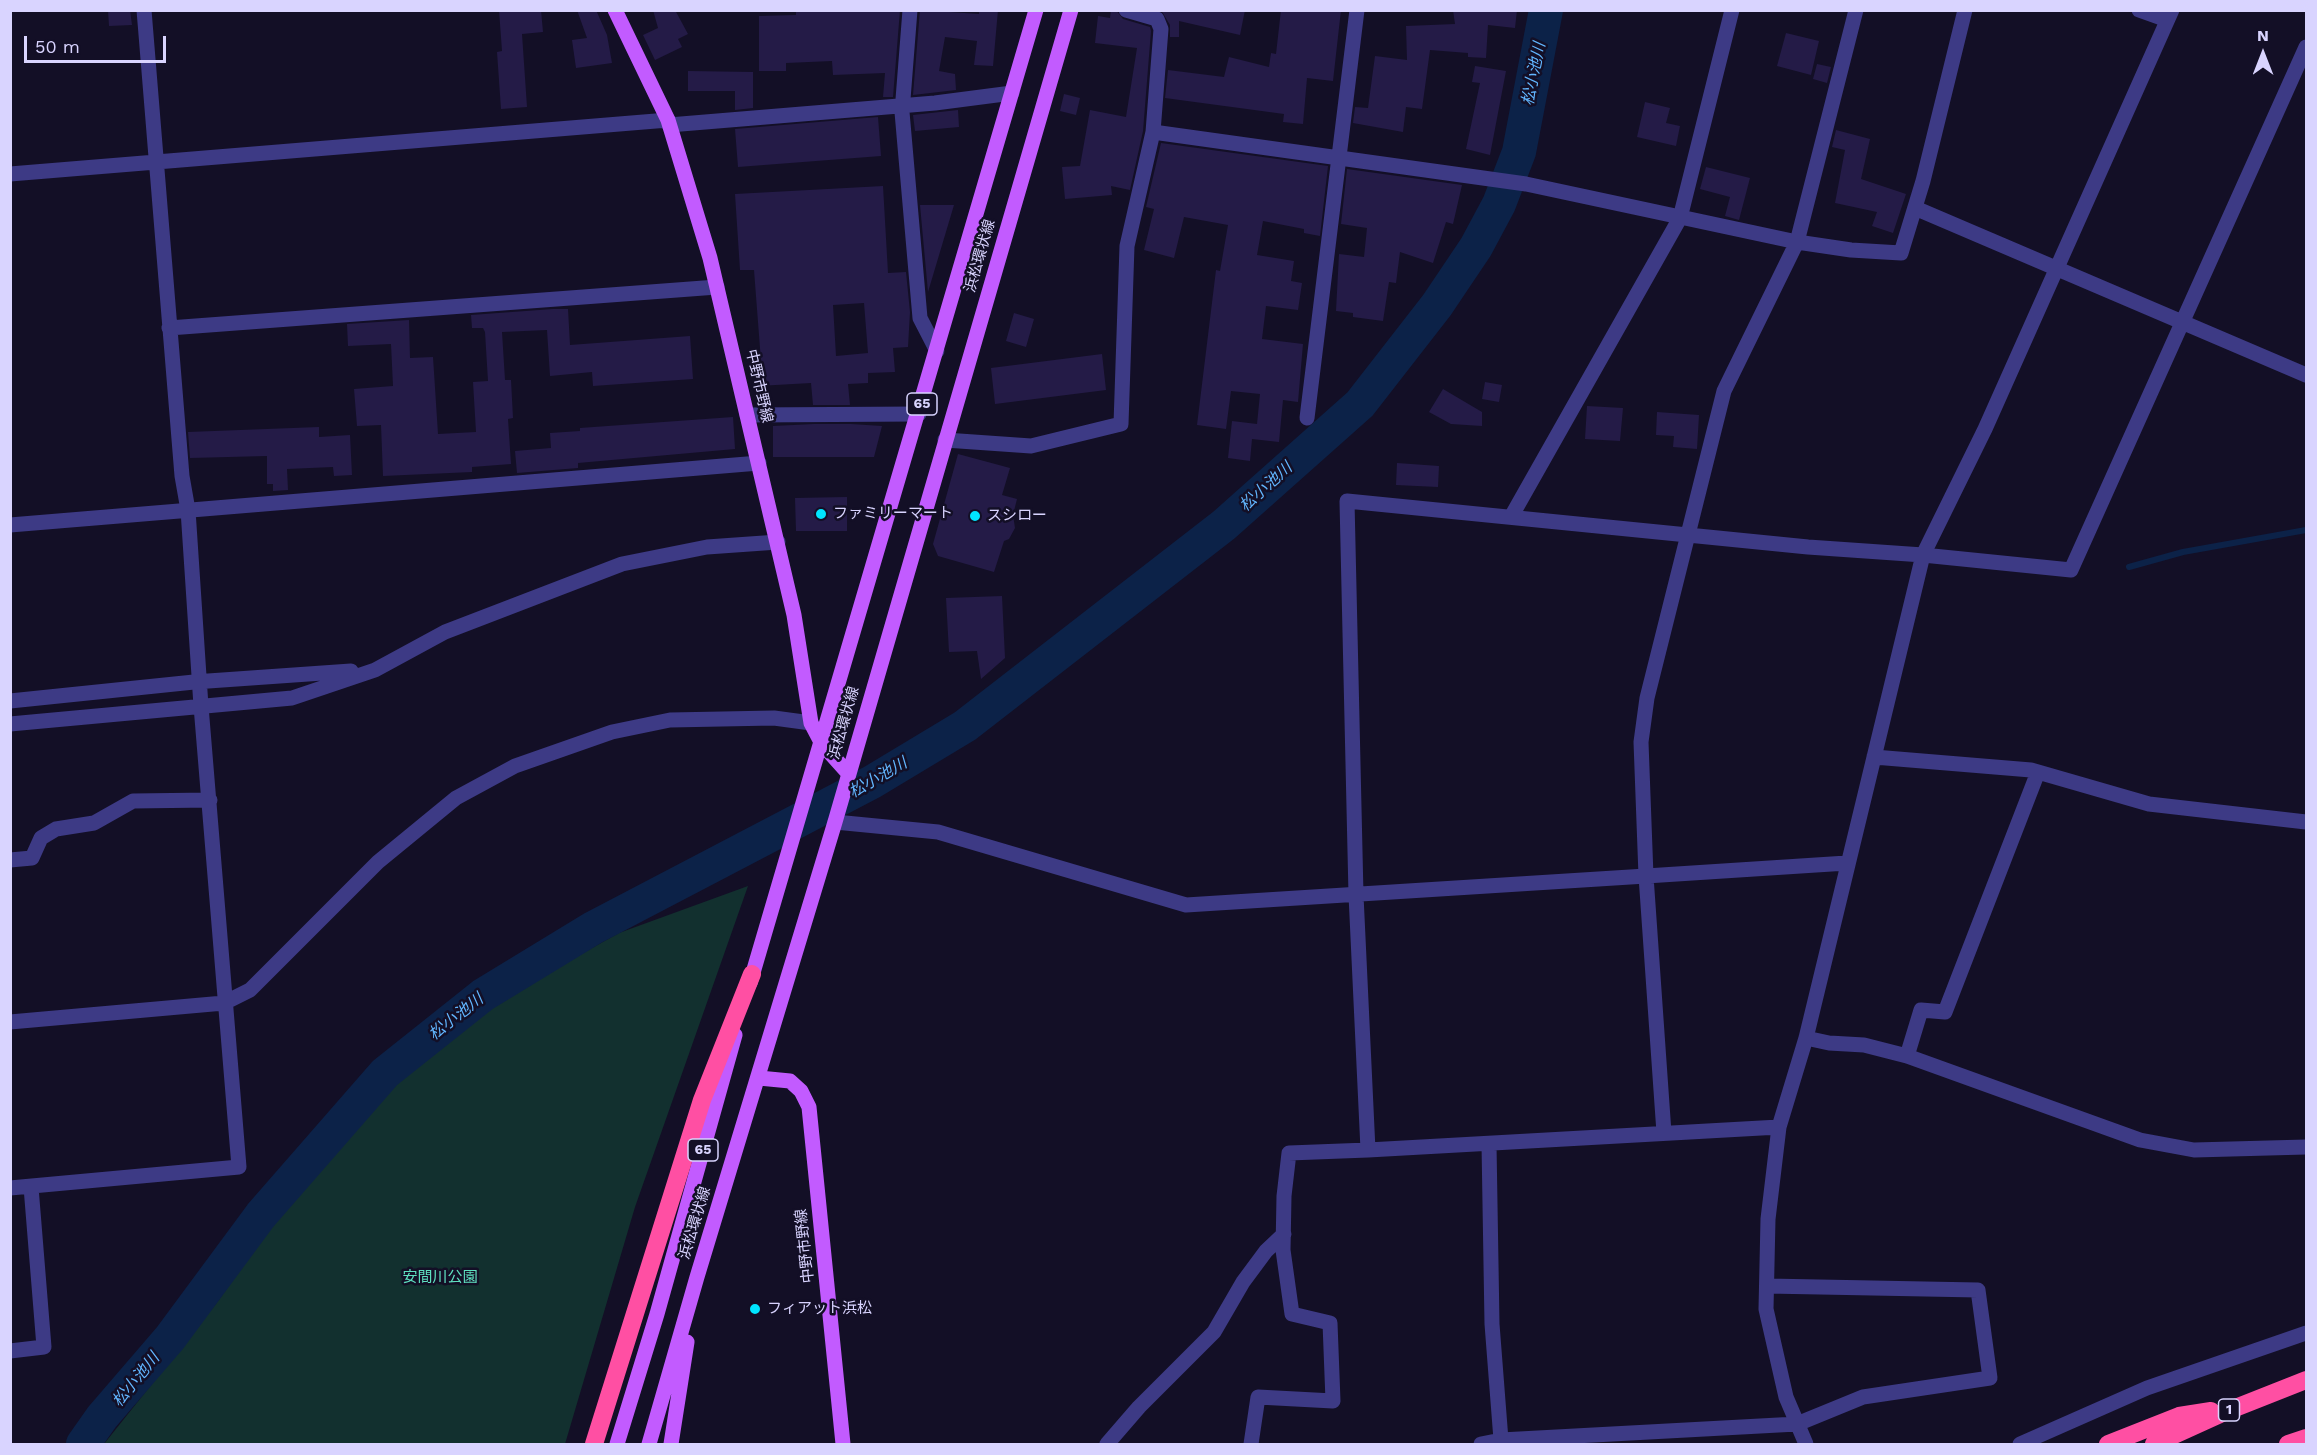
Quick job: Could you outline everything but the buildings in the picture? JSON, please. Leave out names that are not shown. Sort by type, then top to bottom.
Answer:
[{"type":"highway","points":[[594,1444],[702,1100],[752,974]]},
{"type":"highway","name":"1","points":[[2154,1444],[2234,1408],[2307,1380]]},
{"type":"highway","points":[[2108,1444],[2179,1416],[2234,1408]]},
{"type":"highway","points":[[2288,1444],[2307,1438]]},
{"type":"main road","name":"中野市野線","points":[[615,10],[668,122],[717,287],[794,615],[811,723],[822,744],[848,773]]},
{"type":"main road","name":"浜松環状線","points":[[617,1444],[657,1314],[752,974],[822,744],[1036,10]]},
{"type":"main road","name":"浜松環状線","points":[[649,1444],[697,1277],[759,1078],[1071,10]]},
{"type":"main road","name":"中野市野線","points":[[759,1078],[790,1081],[801,1091],[809,1107],[843,1444]]},
{"type":"main road","name":"65","points":[[671,1444],[697,1277]]},
{"type":"street","points":[[10,1188],[239,1167],[199,682],[188,510],[182,476],[144,10]]},
{"type":"street","points":[[910,10],[902,106],[920,318],[937,351]]},
{"type":"street","points":[[945,440],[1031,446],[1121,424],[1126,246],[1154,132],[1161,29],[1157,19],[1126,10]]},
{"type":"street","points":[[1307,418],[1341,158],[1357,10]]},
{"type":"street","points":[[1511,517],[1680,218],[1732,10]]},
{"type":"street","points":[[1664,1133],[1646,876],[1641,742],[1647,698],[1724,391],[1797,242],[1856,10]]},
{"type":"street","points":[[1154,132],[1526,184],[1797,242],[1851,250],[1901,253],[1915,208],[1965,10]]},
{"type":"street","points":[[1806,1444],[1786,1397],[1772,1345],[1766,1309],[1768,1219],[1779,1127],[1806,1038],[1923,555],[1985,429],[2170,15],[2139,10]]},
{"type":"street","points":[[1368,1150],[1356,895],[1347,501],[1689,536],[2072,570],[2307,47]]},
{"type":"street","points":[[10,174],[668,122],[902,106],[1012,93]]},
{"type":"street","points":[[1915,208],[2307,375]]},
{"type":"street","points":[[169,327],[717,287]]},
{"type":"street","points":[[747,415],[919,414]]},
{"type":"street","points":[[10,525],[759,463]]},
{"type":"street","points":[[10,724],[292,698],[375,670],[445,632],[622,564],[707,547],[778,542]]},
{"type":"street","points":[[10,701],[199,682],[375,670]]},
{"type":"street","points":[[10,1022],[224,1003],[250,990],[378,862],[456,798],[515,766],[612,732],[670,720],[774,718],[811,723]]},
{"type":"street","points":[[1874,757],[2038,772],[2149,804],[2307,822]]},
{"type":"street","points":[[1907,1056],[1921,1010],[1945,1012],[2038,772]]},
{"type":"street","points":[[10,860],[32,858],[41,838],[56,830],[94,823],[133,801],[210,800]]},
{"type":"street","points":[[835,819],[938,832],[1186,905],[1847,863]]},
{"type":"street","points":[[1806,1038],[1829,1043],[1864,1045],[1907,1056],[2140,1140],[2194,1150],[2307,1147]]},
{"type":"street","points":[[1251,1444],[1258,1397],[1333,1401],[1329,1323],[1292,1314],[1283,1250],[1284,1196],[1289,1153],[1779,1127]]},
{"type":"street","points":[[1489,1144],[1492,1323],[1501,1440]]},
{"type":"street","points":[[10,1351],[45,1347],[31,1187]]},
{"type":"street","points":[[1107,1444],[1139,1407],[1214,1332],[1249,1274],[1266,1251],[1284,1234]]},
{"type":"street","points":[[1481,1444],[1501,1440],[1797,1424],[1863,1397],[1990,1378],[1978,1290],[1767,1286]]},
{"type":"street","points":[[2020,1444],[2147,1388],[2307,1333]]},
{"type":"green space","name":"安間川公園","points":[[748,886],[635,1207],[565,1444],[104,1444],[215,1305],[318,1162],[383,1090],[453,1031],[529,983],[619,933]]},
{"type":"waterway","name":"松小池川","points":[[83,1444],[102,1417],[170,1338],[261,1215],[385,1073],[483,995],[593,928],[872,782],[965,726],[1224,525],[1360,404],[1437,305],[1476,247],[1499,204],[1519,152],[1546,10]]},
{"type":"waterway","points":[[2129,567],[2183,552],[2306,530]]},
{"type":"place","name":"ファミリーマート","points":[[821,514]]},
{"type":"place","name":"スシロー","points":[[975,516]]},
{"type":"place","name":"フィアット浜松","points":[[755,1309]]}]
